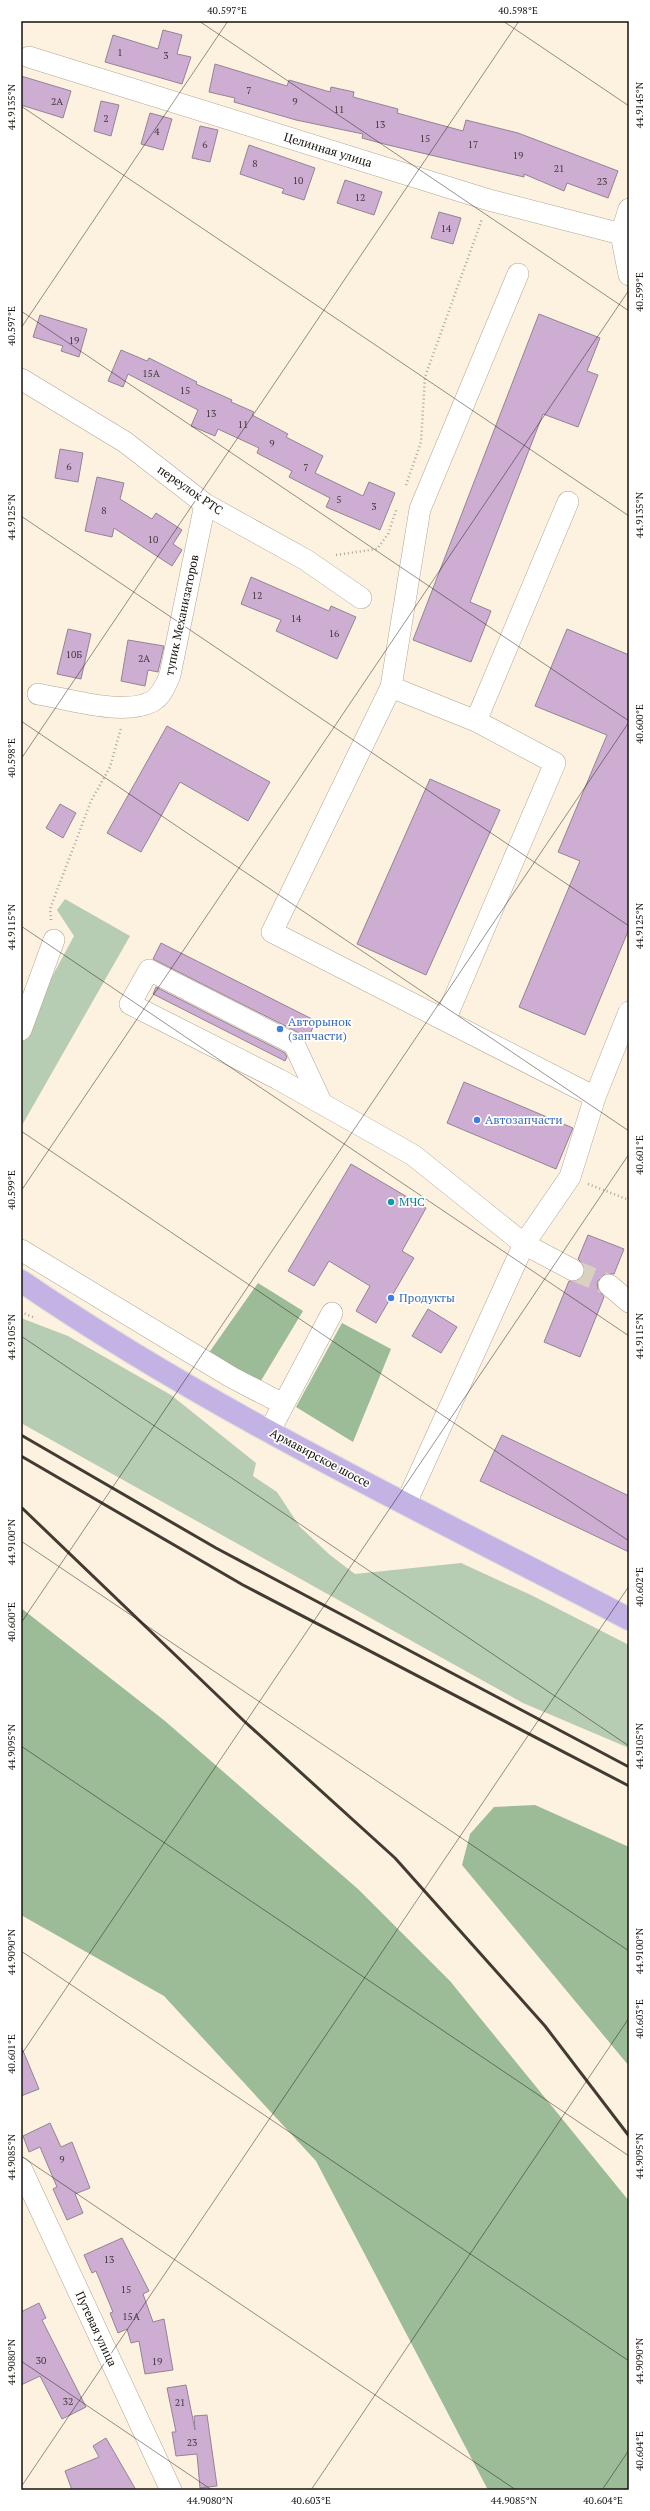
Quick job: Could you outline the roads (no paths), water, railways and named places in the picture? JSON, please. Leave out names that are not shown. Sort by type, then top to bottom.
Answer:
[{"type":"main road","name":"Армавирское шоссе","points":[[21,1281],[81,1322],[269,1432],[629,1619]]},
{"type":"main road","points":[[21,1298],[81,1322]]},
{"type":"street","name":"Целинная улица","points":[[29,58],[489,200],[625,235]]},
{"type":"street","points":[[629,209],[625,235],[629,275]]},
{"type":"street","points":[[518,274],[420,509],[391,687],[272,932],[595,1097]]},
{"type":"street","name":"переулок РТС","points":[[21,379],[125,442],[205,504],[306,560],[361,598]]},
{"type":"street","points":[[476,721],[568,502]]},
{"type":"street","name":"тупик Механизаторов","points":[[38,694],[126,709],[152,702],[163,691],[170,675],[205,504]]},
{"type":"street","points":[[391,687],[476,721],[555,763],[445,1020]]},
{"type":"street","points":[[21,1030],[54,940]]},
{"type":"street","points":[[322,1104],[294,1044],[149,970],[130,1004],[322,1104],[414,1155],[524,1244],[573,1270]]},
{"type":"street","points":[[406,1503],[524,1244],[570,1177],[595,1097],[629,1012]]},
{"type":"street","points":[[21,1250],[231,1376],[283,1404]]},
{"type":"street","points":[[610,1284],[629,1302]]},
{"type":"street","points":[[269,1432],[332,1312]]},
{"type":"street","name":"Путевая улица","points":[[21,2168],[171,2490]]},
{"type":"tunnel","points":[[573,1270],[609,1285]]},
{"type":"railway","points":[[21,1435],[216,1548],[629,1767]]},
{"type":"railway","points":[[21,1456],[243,1585],[629,1786]]},
{"type":"railway","points":[[21,1507],[244,1721],[395,1858],[545,2026],[629,2136]]},
{"type":"place","name":"Авторынок (запчасти)","points":[[280,1029]]},
{"type":"place","name":"Автозапчасти","points":[[477,1120]]},
{"type":"place","name":"МЧС","points":[[391,1202]]},
{"type":"place","name":"Продукты","points":[[391,1298]]}]
